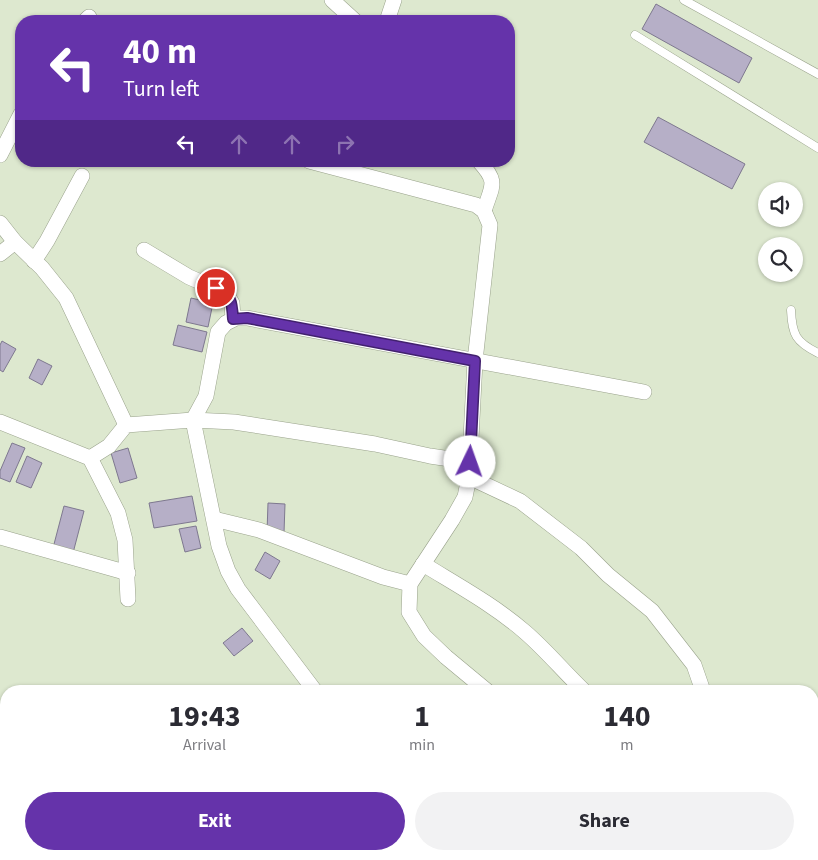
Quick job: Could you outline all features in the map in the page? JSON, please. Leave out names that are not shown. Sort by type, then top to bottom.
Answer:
[{"type":"street","points":[[332,0],[348,15]]},
{"type":"street","points":[[389,15],[394,0]]},
{"type":"street","points":[[0,155],[15,126]]},
{"type":"street","points":[[330,167],[476,206],[484,211],[490,225],[475,361],[470,470],[465,497],[410,584],[409,612],[424,636],[480,685]]},
{"type":"street","points":[[484,211],[493,184],[491,174],[485,167]]},
{"type":"street","points":[[34,261],[47,242],[82,176]]},
{"type":"street","points":[[0,222],[15,242],[66,298],[126,425]]},
{"type":"street","points":[[0,254],[15,242]]},
{"type":"street","points":[[144,250],[189,278],[226,293],[232,303],[233,319]]},
{"type":"street","points":[[310,685],[238,589],[218,546],[193,420],[206,396],[218,332],[226,323],[233,319],[247,318],[644,392]]},
{"type":"street","points":[[90,458],[108,446],[126,425],[193,420],[234,422],[290,430],[470,470],[520,501],[582,548],[608,575],[652,611],[694,664],[701,685]]},
{"type":"street","points":[[0,422],[90,458],[118,513],[125,540],[128,599]]},
{"type":"street","points":[[214,519],[259,530],[383,577],[410,584]]},
{"type":"street","points":[[0,537],[128,573]]},
{"type":"street","points":[[423,564],[472,594],[523,630],[578,685]]},
{"type":"lane","points":[[684,0],[818,74]]},
{"type":"lane","points":[[635,35],[818,148]]},
{"type":"lane","points":[[791,310],[792,328],[798,339],[818,353]]},
{"type":"building","points":[[656,4],[752,58],[739,83],[642,29]]},
{"type":"building","points":[[658,117],[745,164],[732,189],[644,142]]},
{"type":"building","points":[[191,298],[213,303],[208,327],[186,322]]},
{"type":"building","points":[[178,325],[207,332],[202,352],[173,345]]},
{"type":"building","points":[[2,341],[16,349],[3,372],[0,370],[0,345]]},
{"type":"building","points":[[38,359],[52,366],[42,385],[29,378]]},
{"type":"building","points":[[12,443],[25,448],[10,482],[0,478],[0,471]]},
{"type":"building","points":[[128,448],[137,478],[120,483],[111,453]]},
{"type":"building","points":[[27,456],[42,463],[31,488],[16,482]]},
{"type":"building","points":[[192,496],[197,521],[154,528],[149,503]]},
{"type":"building","points":[[268,503],[285,504],[284,533],[267,532]]},
{"type":"building","points":[[64,506],[84,511],[73,553],[53,548]]},
{"type":"building","points":[[196,526],[201,548],[185,552],[179,529]]},
{"type":"building","points":[[265,552],[280,561],[270,579],[255,570]]},
{"type":"building","points":[[242,628],[253,641],[234,656],[223,643]]},
{"type":"route","points":[[216,288],[226,293],[232,303],[233,319],[247,318],[475,361],[470,462]]}]
